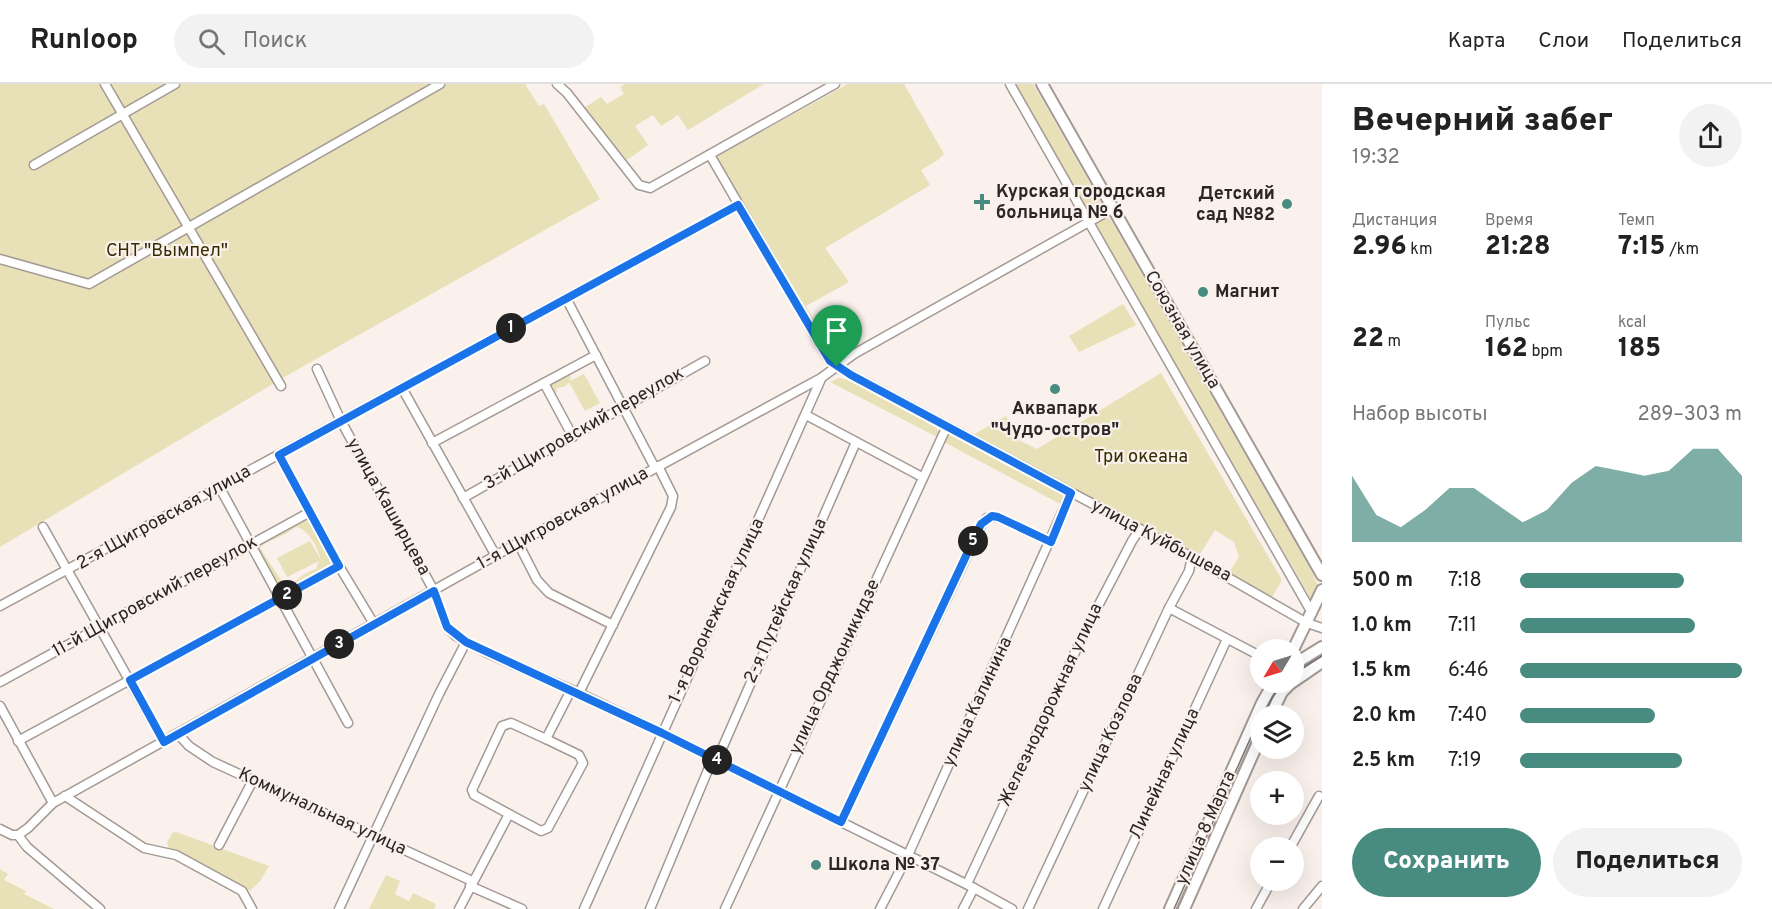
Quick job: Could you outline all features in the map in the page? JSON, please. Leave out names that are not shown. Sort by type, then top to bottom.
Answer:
[{"type":"main road","name":"Союзная улица","points":[[1042,84],[1322,576]]},
{"type":"main road","points":[[1298,639],[1322,590]]},
{"type":"main road","points":[[1304,658],[1322,647]]},
{"type":"main road","points":[[1304,674],[1322,662]]},
{"type":"main road","name":"улица 8 Марта","points":[[1170,909],[1269,693]]},
{"type":"main road","name":"улица 8 Марта","points":[[1184,909],[1251,759]]},
{"type":"street","points":[[105,84],[281,386]]},
{"type":"street","points":[[34,165],[176,84]]},
{"type":"street","points":[[0,259],[89,284],[440,84]]},
{"type":"street","points":[[558,84],[639,185],[650,188],[835,84]]},
{"type":"street","points":[[1010,84],[1309,618]]},
{"type":"street","name":"улица Куйбышева","points":[[710,155],[827,357],[837,367],[1309,618],[1322,628]]},
{"type":"street","name":"2-я Щигровская улица","points":[[0,606],[738,205]]},
{"type":"street","name":"1-я Щигровская улица","points":[[18,835],[53,803],[65,796],[518,543],[821,378],[854,354],[1112,209]]},
{"type":"street","points":[[546,739],[613,625],[671,507],[673,496],[622,407],[566,298]]},
{"type":"street","points":[[432,443],[596,355]]},
{"type":"street","name":"3-й Щигровский переулок","points":[[463,498],[705,361]]},
{"type":"street","name":"улица Каширцева","points":[[316,369],[341,421],[434,591],[447,627],[466,642],[662,733],[1012,909]]},
{"type":"street","name":"1-я Воронежская улица","points":[[584,909],[821,378]]},
{"type":"street","points":[[544,383],[573,436]]},
{"type":"street","points":[[402,388],[496,556]]},
{"type":"street","points":[[806,415],[922,477]]},
{"type":"street","name":"улица Орджоникидзе","points":[[725,909],[947,426]]},
{"type":"street","name":"2-я Путейская улица","points":[[650,909],[856,442]]},
{"type":"street","points":[[279,455],[339,566],[374,624]]},
{"type":"street","points":[[220,488],[348,723]]},
{"type":"street","name":"улица Калинина","points":[[880,909],[908,855],[1051,542],[1071,493]]},
{"type":"street","name":"11-й Щигровский переулок","points":[[0,682],[310,512]]},
{"type":"street","points":[[841,822],[981,524],[992,516],[998,517],[1051,542]]},
{"type":"street","points":[[43,527],[164,742]]},
{"type":"street","name":"Железнодорожная улица","points":[[963,909],[970,886],[1084,633],[1131,541],[1140,529]]},
{"type":"street","points":[[518,543],[542,587],[549,593],[613,625]]},
{"type":"street","name":"улица Козлова","points":[[1028,909],[1188,571],[1192,557]]},
{"type":"street","points":[[18,741],[339,566]]},
{"type":"street","points":[[1169,608],[1250,651]]},
{"type":"street","name":"Линейная улица","points":[[1103,909],[1227,639]]},
{"type":"street","points":[[339,909],[466,642]]},
{"type":"street","points":[[0,706],[53,803]]},
{"type":"street","points":[[510,723],[546,739],[579,754],[583,764],[548,828],[541,831],[474,795],[472,790],[502,726],[510,723]]},
{"type":"street","name":"Коммунальная улица","points":[[178,734],[197,753],[522,909]]},
{"type":"street","points":[[219,845],[253,780]]},
{"type":"street","points":[[65,796],[144,848],[176,855],[242,891],[252,909]]},
{"type":"street","points":[[1296,837],[1318,796]]},
{"type":"street","points":[[459,909],[509,814]]},
{"type":"street","points":[[0,829],[12,835],[18,835],[27,847],[100,909]]},
{"type":"street","points":[[1303,909],[1322,886]]},
{"type":"street","points":[[1256,909],[1266,891]]},
{"type":"green space","name":"СНТ \"Вымпел\"","points":[[0,84],[525,84],[539,106],[544,104],[600,199],[286,376],[0,547]]},
{"type":"green space","points":[[626,84],[764,84],[688,130],[678,115],[661,126],[653,115],[635,126],[648,145],[627,160],[584,108],[601,97],[607,104],[624,94],[620,87]]},
{"type":"green space","points":[[848,84],[904,84],[944,154],[921,170],[930,185],[825,248],[849,282],[806,306],[832,352],[850,341],[855,350],[836,361],[833,360],[714,158]]},
{"type":"green space","points":[[1013,84],[1033,84],[1103,206],[1103,210],[1090,217]]},
{"type":"green space","points":[[1106,216],[1111,220],[1312,572],[1318,586],[1311,599],[1094,225]]},
{"type":"green space","points":[[1123,304],[1136,325],[1079,352],[1069,336]]},
{"type":"green space","points":[[571,372],[570,381],[584,374],[600,403],[585,411],[569,382],[566,386],[557,388],[556,394],[552,395],[548,382]]},
{"type":"green space","name":"Три океана","points":[[1161,373],[1282,580],[1271,599],[1228,574],[1239,557],[1234,542],[1215,530],[1200,554],[1196,556],[973,435],[1006,416],[1020,441],[1037,449]]},
{"type":"green space","points":[[839,378],[853,381],[935,424],[939,433],[937,437],[830,382]]},
{"type":"green space","points":[[952,433],[1064,494],[1067,499],[1064,506],[942,441],[946,434]]},
{"type":"green space","points":[[307,518],[332,563],[296,584],[294,583],[301,576],[316,569],[319,561],[287,577],[277,558],[310,541],[321,560],[309,536],[297,527],[266,543],[260,548],[285,586],[286,591],[281,593],[254,547]]},
{"type":"green space","points":[[175,832],[269,866],[260,881],[250,891],[169,848],[167,843],[172,833]]},
{"type":"green space","points":[[0,869],[8,874],[4,880],[26,891],[24,894],[54,909],[0,909]]},
{"type":"green space","points":[[386,875],[400,881],[395,894],[409,901],[413,893],[436,904],[434,909],[369,909]]},
{"type":"tram line","points":[[1304,667],[1322,656]]},
{"type":"tram line","points":[[1269,705],[1276,693]]},
{"type":"tram line","points":[[1174,909],[1250,739]]},
{"type":"place","name":"Курская городская больница № 6","points":[[982,202]]},
{"type":"place","name":"Детский сад №82","points":[[1287,204]]},
{"type":"place","name":"Магнит","points":[[1203,292]]},
{"type":"place","name":"Аквапарк \"Чудо-остров\"","points":[[1055,389]]},
{"type":"place","name":"Школа № 37","points":[[816,865]]},
{"type":"route","points":[[738,205],[827,357],[837,367],[1071,493],[1051,542],[998,517],[987,518],[981,524],[841,822],[579,693],[466,642],[447,627],[434,591],[164,742],[130,680],[339,566],[279,455],[738,205]]}]
